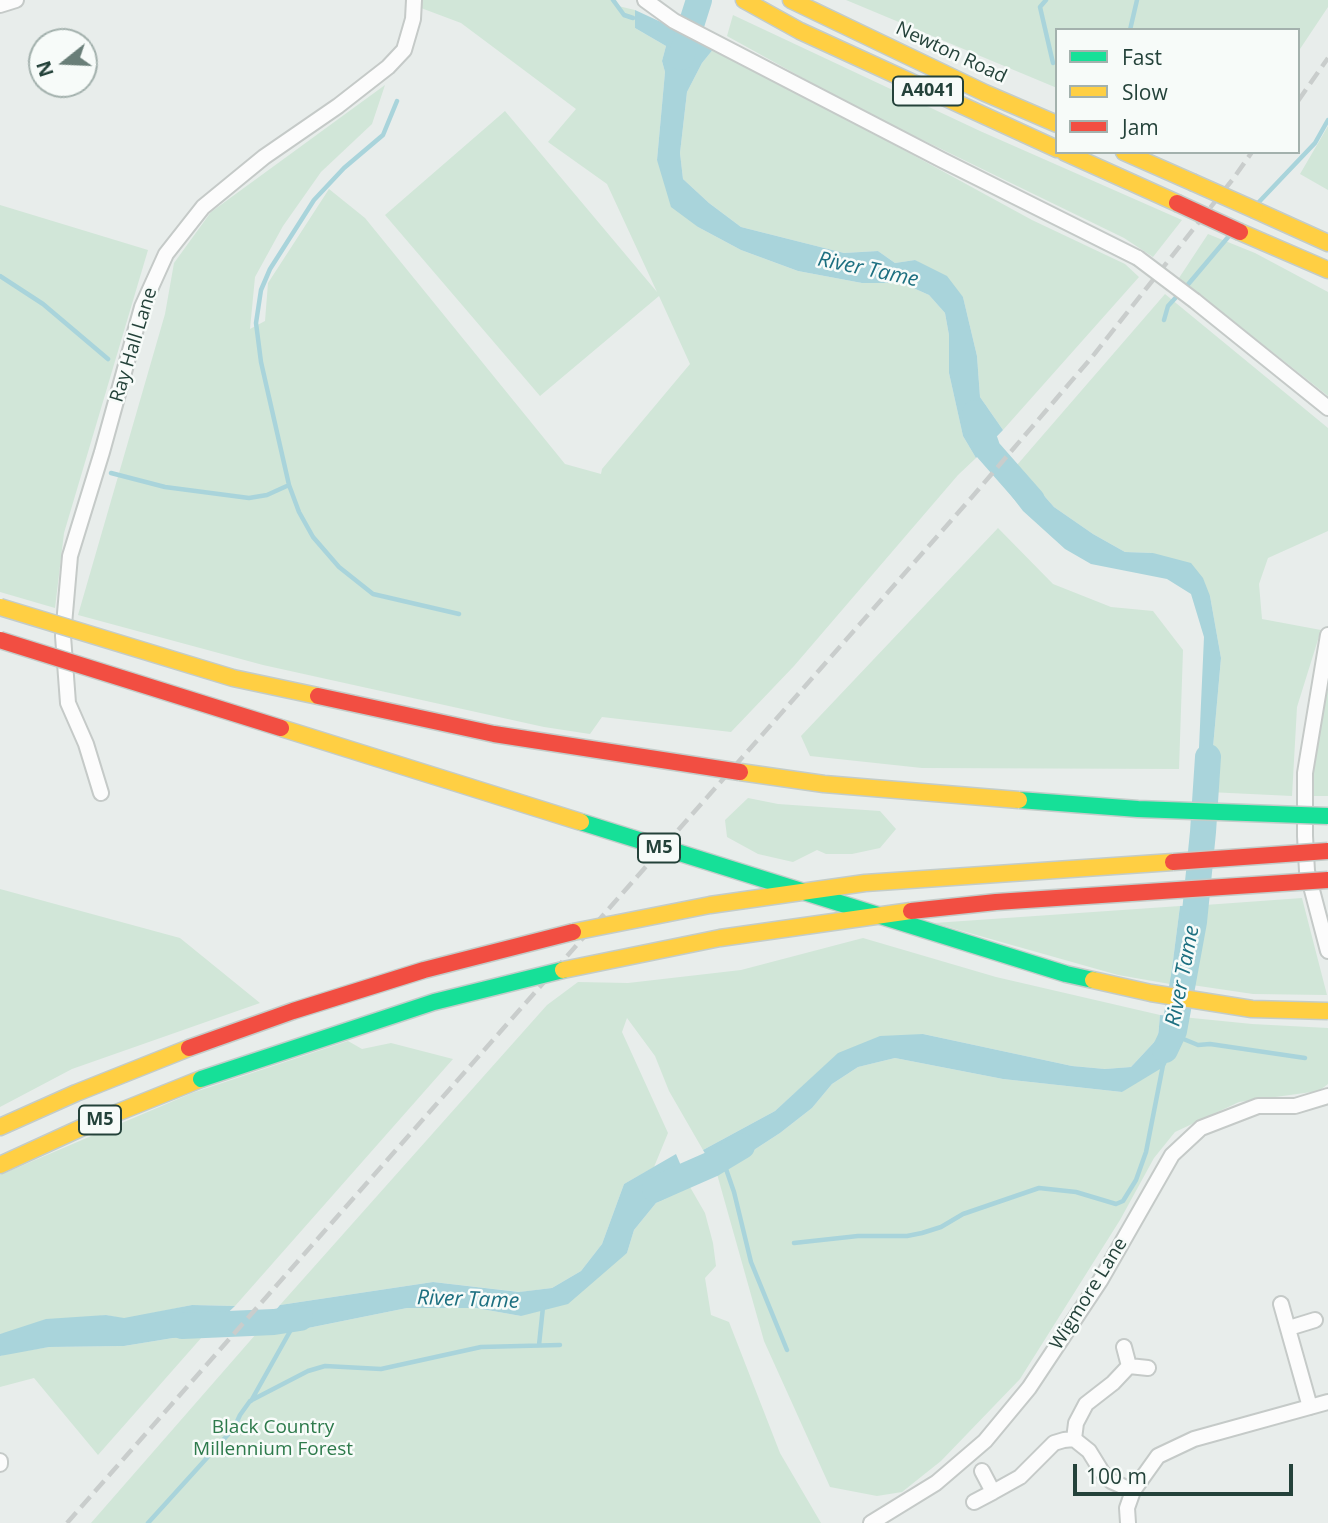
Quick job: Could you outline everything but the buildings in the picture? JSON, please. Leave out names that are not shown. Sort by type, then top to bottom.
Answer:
[{"type":"highway","name":"A4041","points":[[744,0],[800,31],[1055,148]]},
{"type":"highway","name":"Newton Road","points":[[791,0],[985,93],[1055,123]]},
{"type":"highway","points":[[1068,154],[1328,270]]},
{"type":"highway","points":[[1129,154],[1328,243]]},
{"type":"highway","points":[[0,607],[233,678],[494,734],[643,758],[824,783],[1138,809],[1328,816]]},
{"type":"highway","name":"M5","points":[[0,639],[1066,974],[1151,993],[1252,1009],[1328,1011]]},
{"type":"highway","name":"M5","points":[[0,1127],[189,1048],[293,1011],[424,970],[581,930],[709,905],[866,883],[1328,851]]},
{"type":"highway","name":"M5","points":[[0,1165],[94,1122],[201,1079],[434,1002],[590,963],[720,938],[887,914],[996,902],[1328,880]]},
{"type":"street","points":[[0,5],[16,0]]},
{"type":"street","name":"Ray Hall Lane","points":[[101,793],[86,744],[68,703],[62,636],[70,556],[102,453],[142,307],[166,254],[203,207],[264,157],[338,106],[388,67],[404,50],[413,19],[414,0]]},
{"type":"street","points":[[645,0],[674,21],[1138,258],[1328,408]]},
{"type":"street","points":[[1328,635],[1306,773],[1305,836],[1307,871],[1328,951]]},
{"type":"street","name":"Wigmore Lane","points":[[871,1523],[936,1483],[985,1441],[1029,1388],[1100,1280],[1172,1155],[1201,1128],[1258,1106],[1324,1101]]},
{"type":"street","points":[[1281,1304],[1290,1328],[1310,1407]]},
{"type":"street","points":[[1290,1328],[1315,1320]]},
{"type":"street","points":[[1124,1347],[1129,1366]]},
{"type":"street","points":[[1074,1439],[1080,1413],[1129,1366],[1148,1368]]},
{"type":"street","points":[[1128,1523],[1127,1508],[1133,1491],[1158,1456],[1177,1446],[1328,1402]]},
{"type":"street","points":[[974,1502],[1020,1477],[1054,1443],[1074,1439],[1089,1451],[1111,1481],[1133,1491]]},
{"type":"street","points":[[982,1471],[993,1492]]},
{"type":"green space","points":[[422,0],[616,0],[618,6],[635,10],[635,28],[666,46],[662,61],[665,72],[657,160],[698,227],[741,250],[798,271],[862,283],[902,283],[929,295],[945,313],[949,335],[949,373],[963,436],[976,458],[958,475],[794,666],[731,732],[602,717],[590,734],[544,727],[263,665],[78,615],[165,314],[174,263],[211,212],[385,85],[372,124],[321,172],[283,226],[255,277],[250,329],[265,321],[268,283],[329,189],[365,218],[565,464],[601,474],[602,469],[690,364],[659,296],[540,396],[385,215],[505,111],[657,292],[607,184],[548,142],[576,109],[461,23],[421,8]]},
{"type":"green space","points":[[846,0],[1328,0],[1328,7],[1300,49],[1300,28],[1055,28],[1055,87]]},
{"type":"green space","points":[[733,15],[980,131],[1182,220],[1153,257],[1124,238],[857,108],[727,36]]},
{"type":"green space","points":[[715,47],[1032,220],[1125,264],[1139,277],[1003,430],[980,397],[977,356],[963,297],[915,260],[895,263],[878,251],[844,253],[741,227],[683,179],[680,153],[687,92],[702,63]]},
{"type":"green space","points":[[1328,126],[1328,190],[1300,174]]},
{"type":"green space","points":[[0,205],[148,250],[64,533],[55,608],[0,592]]},
{"type":"green space","points":[[1208,234],[1255,253],[1328,292],[1328,396],[1179,278]]},
{"type":"green space","points":[[1165,294],[1328,428],[1328,531],[1268,558],[1259,584],[1262,619],[1321,630],[1297,707],[1292,796],[1209,792],[1221,658],[1210,596],[1153,553],[1125,552],[1093,534],[1054,507],[1017,465]]},
{"type":"green space","points":[[998,528],[1053,584],[1111,607],[1153,611],[1183,650],[1179,769],[922,768],[810,756],[801,736]]},
{"type":"green space","points":[[1328,689],[1328,796],[1312,796],[1313,756]]},
{"type":"green space","points":[[748,798],[778,804],[880,811],[896,829],[880,848],[852,854],[826,854],[817,850],[793,862],[758,854],[727,837],[725,820]]},
{"type":"green space","points":[[0,889],[180,938],[260,1003],[72,1069],[0,1107]]},
{"type":"green space","points":[[1302,898],[1327,995],[1253,994],[1192,985],[1205,905]]},
{"type":"green space","points":[[1180,906],[1170,984],[1118,975],[934,923]]},
{"type":"green space","points":[[863,938],[996,977],[1160,1015],[1158,1038],[1131,1067],[1105,1069],[1072,1066],[923,1034],[838,1054],[775,1111],[703,1150],[669,1091],[655,1056],[627,1018],[622,1032],[668,1133],[654,1167],[624,1184],[602,1244],[581,1271],[552,1288],[520,1292],[433,1282],[280,1305],[547,1005],[578,982],[628,983],[741,970]]},
{"type":"green space","points":[[1182,1017],[1328,1028],[1328,1084],[1319,1091],[1239,1102],[1175,1132],[1154,1158],[1120,1220],[1020,1379],[941,1461],[902,1492],[877,1496],[830,1487],[764,1341],[717,1174],[780,1133],[812,1108],[832,1084],[858,1067],[895,1058],[1003,1079],[1122,1092],[1181,1038]]},
{"type":"green space","points":[[348,1041],[362,1049],[391,1043],[453,1059],[235,1306],[192,1305],[124,1319],[106,1315],[0,1334],[0,1175],[192,1093]]},
{"type":"green space","name":"Black Country Millennium Forest","points":[[690,1187],[705,1213],[713,1243],[716,1266],[705,1278],[711,1315],[729,1322],[780,1453],[821,1523],[91,1523],[256,1334],[298,1330],[407,1308],[476,1308],[521,1316],[627,1253],[634,1230],[656,1203]]},
{"type":"green space","points":[[202,1337],[98,1455],[34,1378],[0,1387],[0,1356],[10,1353],[49,1347],[124,1346],[173,1338]]},
{"type":"water","points":[[635,10],[715,47],[702,63],[687,92],[680,153],[683,179],[709,203],[741,227],[844,253],[878,251],[895,263],[915,260],[947,276],[963,297],[977,356],[980,397],[1003,430],[976,458],[963,436],[949,373],[949,335],[945,313],[929,295],[902,283],[862,283],[798,271],[741,250],[698,227],[671,207],[657,160],[665,72],[662,61],[666,46],[635,28]]},
{"type":"water","points":[[1017,465],[1054,507],[1093,534],[1125,552],[1153,553],[1191,563],[1203,578],[1210,596],[1221,658],[1209,792],[1197,792],[1204,637],[1191,594],[1167,579],[1091,564],[1065,549],[1023,511],[1000,481]]},
{"type":"water","points":[[1205,905],[1192,985],[1170,984],[1180,906]]},
{"type":"water","points":[[1160,1015],[1182,1017],[1181,1038],[1165,1066],[1122,1092],[1003,1079],[895,1058],[858,1067],[832,1084],[812,1108],[780,1133],[717,1174],[703,1150],[775,1111],[838,1053],[880,1036],[923,1034],[1072,1066],[1105,1069],[1131,1067],[1158,1038]]},
{"type":"water","points":[[676,1154],[690,1187],[656,1203],[634,1230],[627,1253],[568,1304],[521,1316],[476,1308],[407,1308],[298,1330],[256,1334],[280,1305],[433,1282],[519,1292],[552,1288],[581,1271],[602,1244],[624,1184]]},
{"type":"water","points":[[192,1305],[235,1306],[202,1337],[173,1338],[124,1346],[49,1347],[0,1356],[0,1334],[46,1319],[106,1315],[124,1318]]},
{"type":"waterway","points":[[613,0],[624,15],[633,18]]},
{"type":"waterway","name":"River Tame","points":[[681,57],[699,0]]},
{"type":"waterway","points":[[1046,0],[1040,7],[1053,63]]},
{"type":"waterway","points":[[1130,28],[1137,0]]},
{"type":"waterway","points":[[111,473],[165,487],[249,498],[267,495],[289,485],[261,362],[256,323],[261,290],[270,269],[314,200],[344,168],[383,135],[397,101]]},
{"type":"waterway","points":[[1258,203],[1315,143],[1328,120]]},
{"type":"waterway","points":[[1185,288],[1229,236]]},
{"type":"waterway","points":[[0,276],[43,304],[108,359]]},
{"type":"waterway","points":[[1164,320],[1168,306],[1179,294]]},
{"type":"waterway","name":"River Tame","points":[[975,413],[988,450],[1032,500]]},
{"type":"waterway","points":[[289,485],[299,512],[313,537],[339,567],[373,594],[459,614]]},
{"type":"waterway","name":"River Tame","points":[[1165,1050],[1174,1031],[1194,922],[1208,757]]},
{"type":"waterway","points":[[1177,1034],[1198,1045],[1210,1044],[1305,1058]]},
{"type":"waterway","points":[[794,1243],[922,1233],[941,1227],[963,1214],[1039,1188],[1076,1192],[1116,1204],[1123,1201],[1136,1180],[1146,1152],[1164,1060]]},
{"type":"waterway","name":"River Tame","points":[[655,1189],[712,1164],[742,1146]]},
{"type":"waterway","points":[[726,1169],[751,1262],[787,1350]]},
{"type":"waterway","points":[[539,1345],[543,1307]]},
{"type":"waterway","name":"River Tame","points":[[182,1326],[274,1322],[300,1318]]},
{"type":"waterway","points":[[251,1401],[293,1326]]},
{"type":"waterway","points":[[148,1523],[234,1428],[250,1401],[308,1371],[325,1366],[381,1369],[481,1347],[560,1345]]},
{"type":"railway","points":[[1300,98],[1328,58]]},
{"type":"railway","points":[[67,1523],[972,497],[1092,357],[1251,154]]},
{"type":"traffic: slow","points":[[744,0],[800,31],[1055,148]]},
{"type":"traffic: slow","points":[[791,0],[985,93],[1055,123]]},
{"type":"traffic: slow","points":[[1068,154],[1177,203]]},
{"type":"traffic: slow","points":[[1129,154],[1192,182]]},
{"type":"traffic: slow","points":[[1192,182],[1255,210]]},
{"type":"traffic: slow","points":[[1255,210],[1328,243]]},
{"type":"traffic: slow","points":[[1240,232],[1328,270]]},
{"type":"traffic: slow","points":[[0,607],[233,678],[318,696]]},
{"type":"traffic: slow","points":[[281,728],[581,822]]},
{"type":"traffic: slow","points":[[740,772],[824,784],[1019,800]]},
{"type":"traffic: slow","points":[[573,932],[710,905],[865,883],[1173,862]]},
{"type":"traffic: slow","points":[[563,970],[720,938],[911,911]]},
{"type":"traffic: slow","points":[[1093,980],[1151,993],[1252,1009],[1328,1011]]},
{"type":"traffic: slow","points":[[0,1127],[189,1048]]},
{"type":"traffic: slow","points":[[0,1165],[94,1122],[201,1079]]},
{"type":"traffic: fast","points":[[1019,800],[1138,809],[1328,816]]},
{"type":"traffic: fast","points":[[581,822],[1066,974],[1093,980]]},
{"type":"traffic: fast","points":[[201,1079],[434,1002],[563,970]]},
{"type":"traffic: jam","points":[[1177,203],[1240,232]]},
{"type":"traffic: jam","points":[[0,640],[281,728]]},
{"type":"traffic: jam","points":[[318,696],[494,734],[740,772]]},
{"type":"traffic: jam","points":[[1173,862],[1328,851]]},
{"type":"traffic: jam","points":[[911,911],[996,902],[1328,880]]},
{"type":"traffic: jam","points":[[189,1048],[293,1011],[424,970],[573,932]]}]
